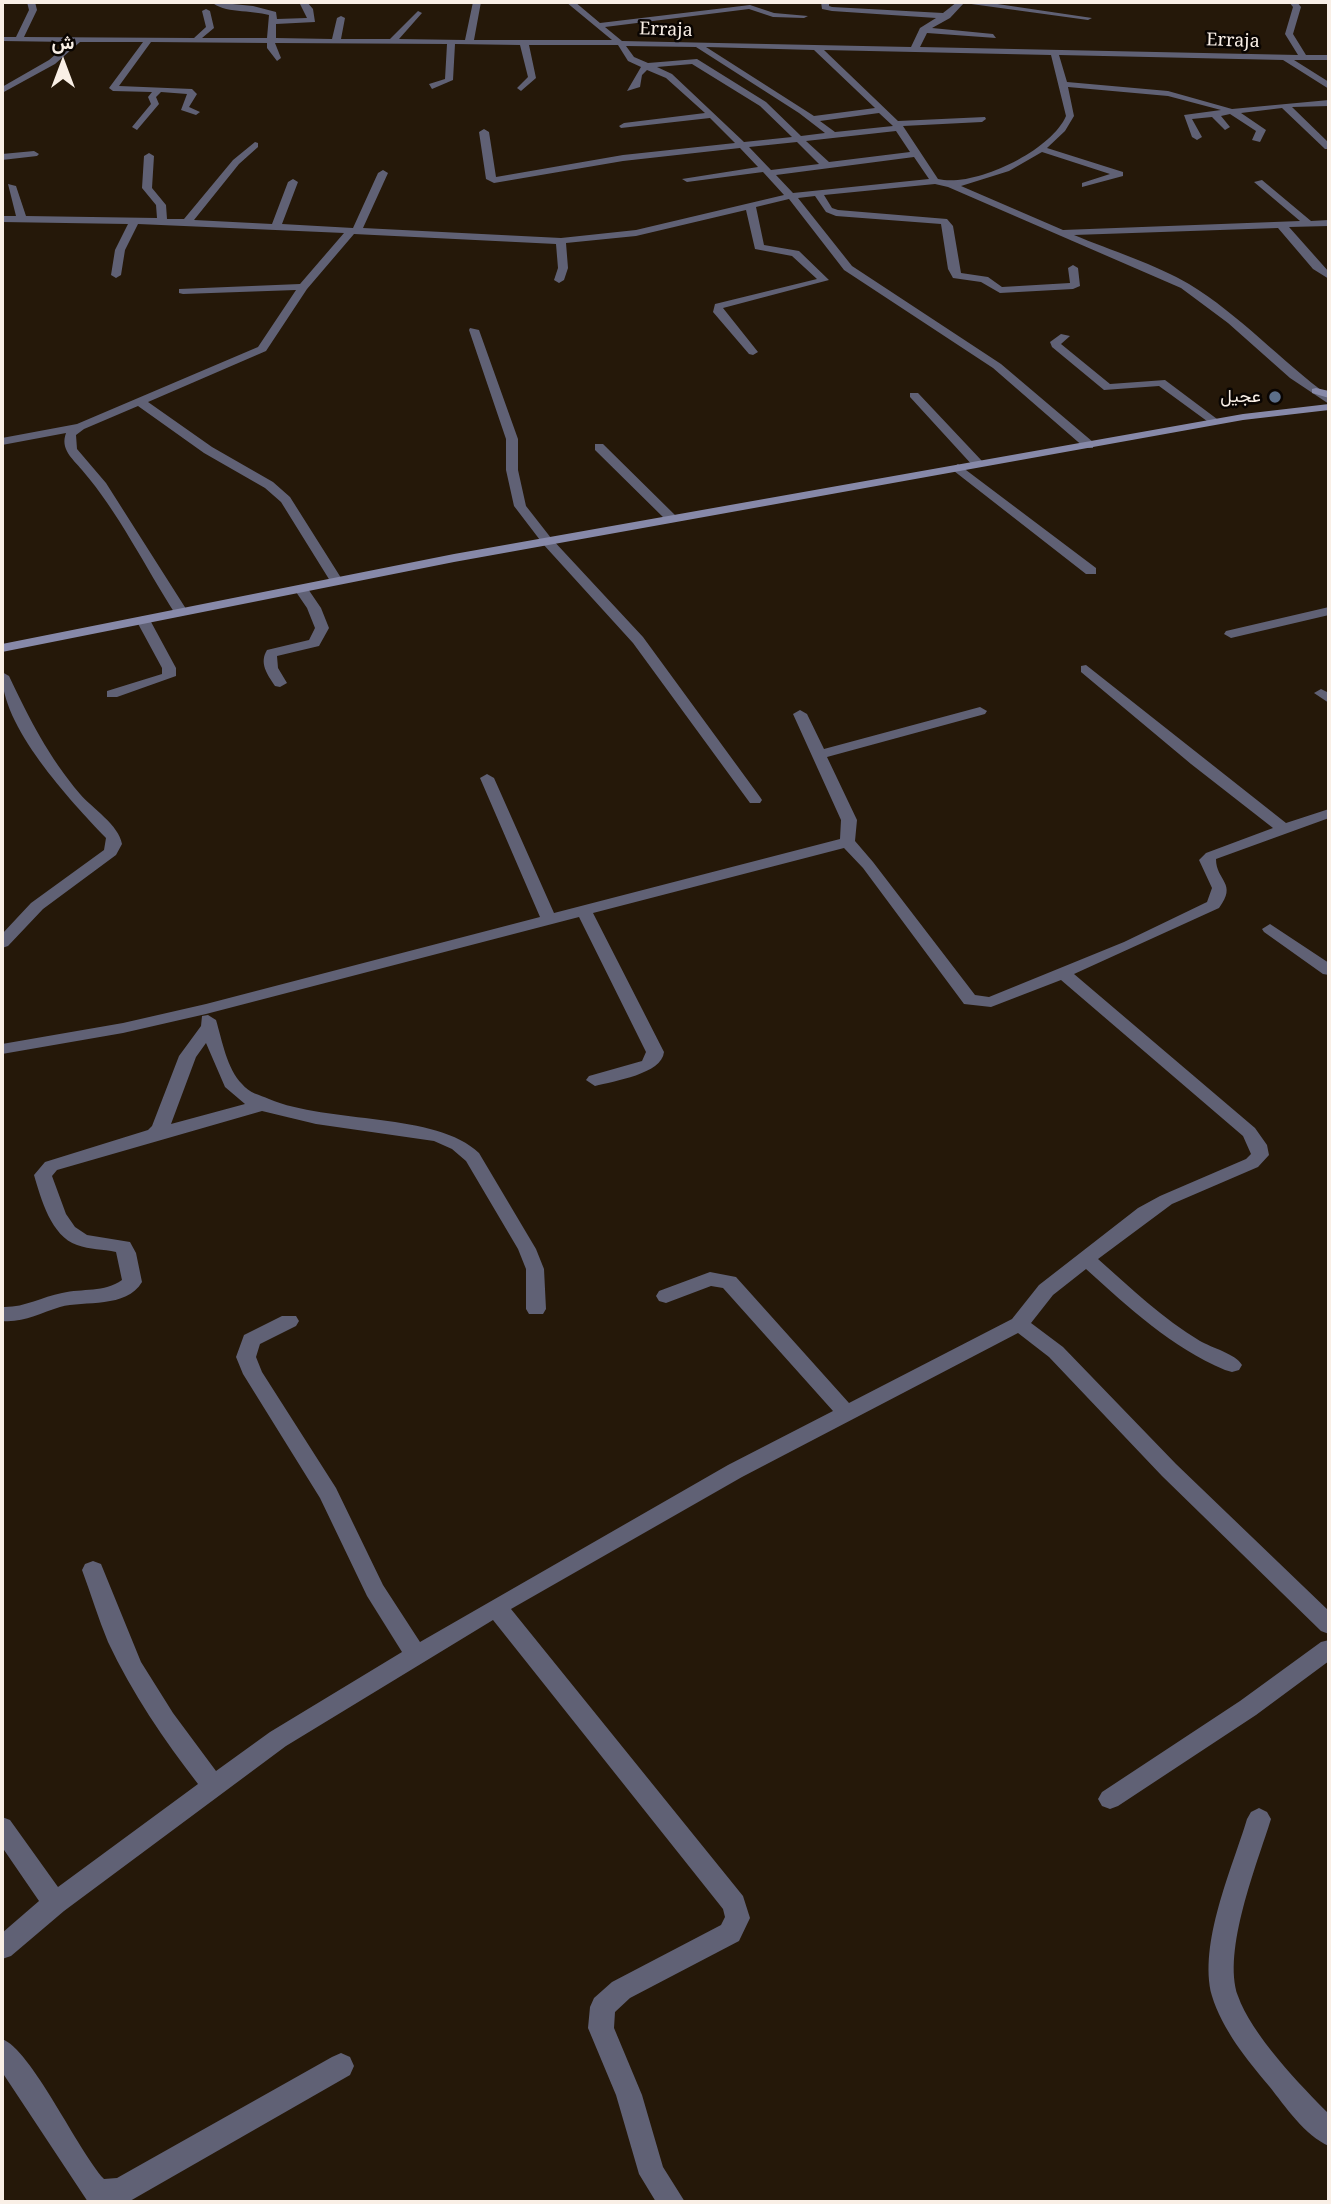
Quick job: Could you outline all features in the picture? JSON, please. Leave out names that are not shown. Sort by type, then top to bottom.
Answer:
[{"type":"main road","points":[[1324,404],[1329,395]]},
{"type":"main road","points":[[1299,408],[1324,404]]},
{"type":"main road","points":[[2,648],[547,541],[1324,404]]},
{"type":"street","points":[[19,40],[33,10],[31,2]]},
{"type":"street","points":[[216,2],[221,7],[270,12],[273,22],[271,48],[277,58]]},
{"type":"street","points":[[273,22],[312,20],[309,9],[303,2]]},
{"type":"street","points":[[469,42],[477,2]]},
{"type":"street","points":[[570,2],[620,43],[631,59],[668,76],[711,115],[791,196],[848,268],[997,366],[1089,445]]},
{"type":"street","points":[[685,2],[689,6],[688,17]]},
{"type":"street","points":[[825,2],[825,7],[832,9],[947,16]]},
{"type":"street","points":[[915,50],[915,39],[923,30],[947,16],[961,2]]},
{"type":"street","points":[[968,2],[1088,18]]},
{"type":"street","points":[[1293,2],[1297,7],[1289,34],[1304,58]]},
{"type":"street","points":[[600,25],[678,14],[688,17],[750,7],[763,11],[766,15],[804,16]]},
{"type":"street","points":[[196,41],[200,34],[210,28],[206,11]]},
{"type":"street","points":[[393,41],[418,13]]},
{"type":"street","points":[[336,41],[341,18]]},
{"type":"street","points":[[923,30],[993,36]]},
{"type":"street","name":"Erraja","points":[[2,39],[620,43],[700,47],[1329,58]]},
{"type":"street","points":[[2,90],[52,62],[77,40]]},
{"type":"street","points":[[148,40],[140,55],[113,88],[192,92],[184,108],[196,112]]},
{"type":"street","points":[[432,86],[449,80],[451,42]]},
{"type":"street","points":[[521,88],[532,78],[524,43]]},
{"type":"street","points":[[700,47],[787,101],[834,135]]},
{"type":"street","points":[[817,48],[898,126],[935,181]]},
{"type":"street","points":[[951,185],[1006,171],[1042,149],[1069,120],[1071,112],[1054,52]]},
{"type":"street","points":[[1286,58],[1329,86]]},
{"type":"street","points":[[631,89],[637,85],[638,75],[646,66],[694,61],[763,104],[827,166]]},
{"type":"street","points":[[1064,84],[1158,92],[1230,110],[1247,117],[1261,130],[1257,140]]},
{"type":"street","points":[[137,127],[155,104],[152,97],[159,89]]},
{"type":"street","points":[[763,104],[787,101]]},
{"type":"street","points":[[1197,137],[1186,118],[1230,110],[1329,103]]},
{"type":"street","points":[[1284,106],[1328,147]]},
{"type":"street","points":[[814,119],[882,110]]},
{"type":"street","points":[[1214,113],[1225,127]]},
{"type":"street","points":[[624,126],[711,115]]},
{"type":"street","points":[[484,132],[489,177],[494,180],[623,158],[898,126],[982,119]]},
{"type":"street","points":[[186,223],[231,167],[256,145]]},
{"type":"street","points":[[1042,149],[1119,174],[1085,185]]},
{"type":"street","points":[[2,157],[34,154]]},
{"type":"street","points":[[687,178],[827,166],[915,154]]},
{"type":"street","points":[[149,156],[147,188],[159,199],[163,213],[162,222]]},
{"type":"street","points":[[2,442],[80,427],[262,349],[303,287],[354,231],[383,173]]},
{"type":"street","points":[[2,219],[162,222],[561,241],[636,233],[791,196],[935,181],[951,185],[1185,286],[1250,335],[1324,404]]},
{"type":"street","points":[[276,227],[293,182]]},
{"type":"street","points":[[1259,182],[1309,224]]},
{"type":"street","points":[[10,186],[22,219]]},
{"type":"street","points":[[817,193],[829,210],[836,213],[944,221],[948,226],[953,269],[957,276],[984,279],[1000,290],[1073,286],[1076,284],[1073,268]]},
{"type":"street","points":[[750,204],[759,247],[795,253],[824,278],[819,283],[719,306],[717,310],[752,352]]},
{"type":"street","points":[[116,275],[120,250],[134,221]]},
{"type":"street","points":[[1058,232],[1329,223]]},
{"type":"street","points":[[1281,225],[1319,271],[1329,276]]},
{"type":"street","points":[[559,280],[563,263],[561,241]]},
{"type":"street","points":[[183,291],[303,287]]},
{"type":"street","points":[[474,330],[512,439],[512,470],[517,499],[547,541],[638,640],[755,800]]},
{"type":"street","points":[[1065,336],[1055,342],[1056,345],[1108,388],[1161,382],[1215,422]]},
{"type":"street","points":[[914,395],[978,464]]},
{"type":"street","points":[[140,402],[200,445],[259,479],[277,493],[289,504],[337,581]]},
{"type":"street","points":[[80,427],[71,434],[71,450],[100,483],[181,612]]},
{"type":"street","points":[[598,447],[672,519]]},
{"type":"street","points":[[958,468],[1091,571]]},
{"type":"street","points":[[280,683],[268,661],[269,656],[314,643],[322,628],[314,608],[301,589]]},
{"type":"street","points":[[1231,634],[1329,611]]},
{"type":"street","points":[[112,694],[169,676],[169,668],[143,620]]},
{"type":"street","points":[[1086,669],[1206,769],[1284,829]]},
{"type":"street","points":[[2,676],[36,746],[75,797],[113,836],[114,844],[111,852],[104,858],[37,906],[2,943]]},
{"type":"street","points":[[819,755],[980,711]]},
{"type":"street","points":[[800,714],[849,820],[847,842],[868,865],[970,1000],[990,1002],[1063,973],[1213,905],[1220,898],[1222,889],[1209,867],[1207,860],[1211,856],[1329,813]]},
{"type":"street","points":[[487,778],[549,919]]},
{"type":"street","points":[[2,1049],[123,1028],[208,1018],[549,919],[847,842]]},
{"type":"street","points":[[583,910],[655,1052],[655,1057],[648,1065],[596,1080]]},
{"type":"street","points":[[1269,929],[1329,970]]},
{"type":"street","points":[[2,1948],[55,1903],[278,1739],[496,1607],[724,1477],[1018,1324],[1046,1290],[1126,1227],[1166,1200],[1252,1163],[1260,1155],[1258,1145],[1249,1132],[1063,973]]},
{"type":"street","points":[[208,1018],[230,1080],[238,1091],[292,1114],[428,1134],[453,1140],[464,1146],[527,1249],[535,1269],[536,1309]]},
{"type":"street","points":[[154,1134],[165,1121],[188,1056],[208,1018]]},
{"type":"street","points":[[2,1314],[18,1314],[62,1300],[94,1298],[112,1293],[132,1282],[127,1252],[123,1247],[82,1240],[67,1230],[43,1175],[51,1166],[265,1104]]},
{"type":"street","points":[[1086,1259],[1185,1342],[1208,1356],[1232,1365]]},
{"type":"street","points":[[666,1296],[710,1279],[729,1282],[846,1413]]},
{"type":"street","points":[[289,1321],[251,1340],[246,1357],[253,1374],[329,1494],[375,1590],[416,1655]]},
{"type":"street","points":[[1018,1324],[1056,1352],[1169,1470],[1329,1625]]},
{"type":"street","points":[[93,1570],[122,1649],[165,1724],[213,1785]]},
{"type":"street","points":[[496,1607],[734,1903],[738,1917],[730,1933],[621,1990],[603,2007],[601,2028],[629,2095],[652,2174],[672,2202]]},
{"type":"street","points":[[1110,1799],[1248,1708],[1329,1649]]},
{"type":"street","points":[[1259,1819],[1231,1915],[1221,1983],[1231,2011],[1272,2070],[1329,2133]]},
{"type":"street","points":[[2,1828],[55,1903]]},
{"type":"street","points":[[2,2051],[34,2095],[90,2184],[98,2193],[106,2194],[132,2185],[341,2066]]},
{"type":"place","name":"عجيل","points":[[1275,397]]}]
